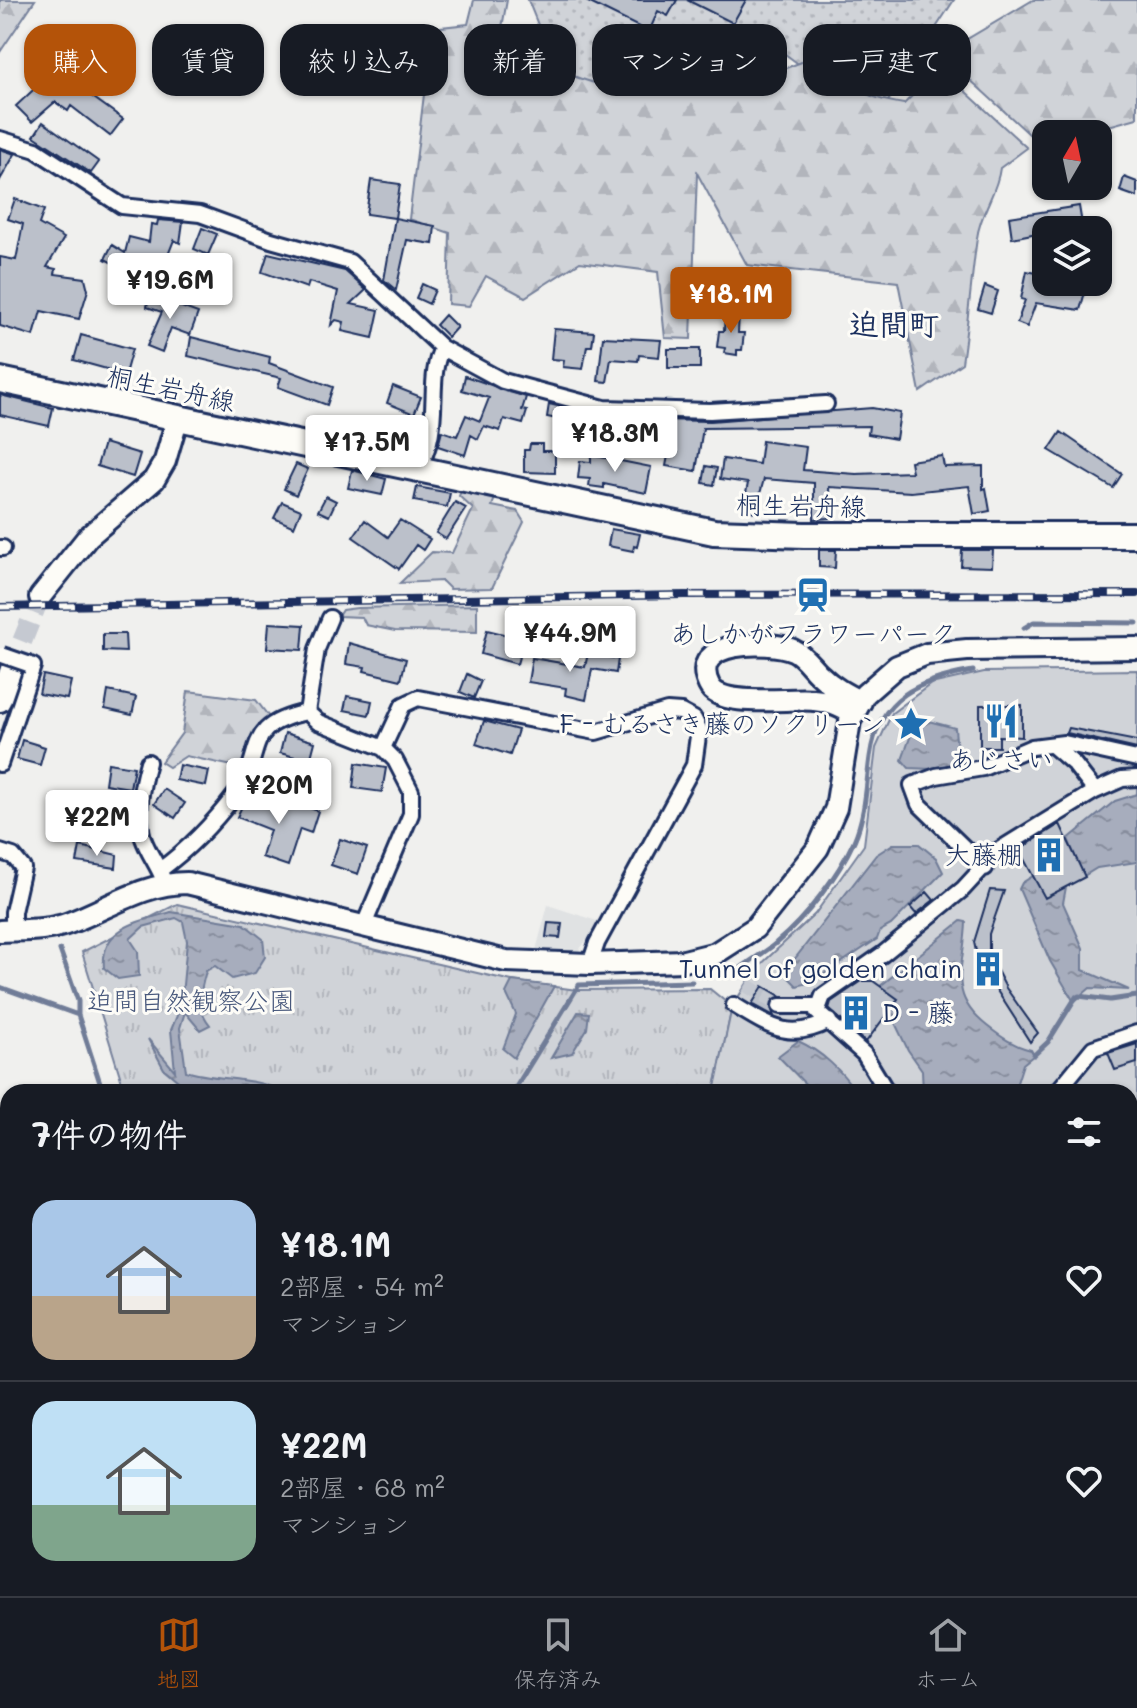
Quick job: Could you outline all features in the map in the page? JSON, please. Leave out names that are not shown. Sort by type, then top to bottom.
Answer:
[{"type":"main road","name":"桐生岩舟線","points":[[0,380],[643,519],[725,533],[1137,535]]},
{"type":"street","points":[[0,139],[36,150],[122,206],[200,214],[271,240],[350,262],[442,348],[503,381],[589,406],[710,411],[826,404]]},
{"type":"street","points":[[417,470],[427,454],[434,426],[442,348]]},
{"type":"street","points":[[40,597],[88,537],[154,480],[165,461],[177,420]]},
{"type":"street","points":[[307,712],[317,649],[330,618]]},
{"type":"street","points":[[731,646],[792,650],[857,708],[814,700],[737,700],[719,695],[710,688],[706,674],[709,659],[715,652],[731,646]]},
{"type":"street","points":[[148,762],[140,799],[141,826],[150,854],[162,876],[483,957],[590,964],[684,961],[716,953],[755,928],[818,848],[836,808],[845,739],[857,708],[865,694],[897,666],[927,654],[1137,648]]},
{"type":"street","points":[[0,701],[10,660],[33,666],[0,764]]},
{"type":"street","points":[[383,748],[403,705],[418,698],[596,732],[667,711],[681,712],[694,719],[700,741],[694,765],[597,943],[590,964]]},
{"type":"street","points":[[307,712],[318,722],[383,748],[398,764],[411,791],[413,807],[364,925]]},
{"type":"street","points":[[0,852],[13,856],[23,868],[7,931],[65,925],[162,876],[205,834],[213,818],[234,796],[249,769],[259,735],[274,722],[307,712]]},
{"type":"street","points":[[985,868],[919,804],[912,785],[936,776],[983,768],[1032,747],[1064,743],[1137,759]]},
{"type":"street","points":[[1052,745],[1074,764],[1095,791]]},
{"type":"street","points":[[780,1006],[817,1006],[845,978],[883,954],[985,868],[999,850],[1095,791],[1122,779],[1137,778]]},
{"type":"street","points":[[734,1005],[769,1026],[797,1033],[809,1032],[829,1021]]},
{"type":"street","points":[[817,1006],[817,1012],[864,1054],[882,1084]]},
{"type":"street","points":[[1064,1084],[1093,1048],[1137,1033]]},
{"type":"shaded area","points":[[548,905],[600,922],[577,953],[535,954]]},
{"type":"green space","points":[[0,0],[35,0],[0,52]]},
{"type":"green space","points":[[474,0],[507,0],[503,24],[468,24]]},
{"type":"green space","points":[[528,0],[954,0],[938,24],[803,24],[803,67],[787,55],[787,24],[592,24],[592,96],[569,102],[567,96],[576,96],[576,24],[538,24]]},
{"type":"green space","points":[[1033,0],[1137,0],[1137,118],[1112,125],[1112,120],[1032,120],[1032,137],[971,81],[971,37]]},
{"type":"green space","points":[[464,24],[464,96],[576,96],[576,77],[592,82],[592,96],[787,96],[787,67],[803,61],[803,96],[872,96],[904,104],[912,96],[970,96],[1027,148],[1000,168],[996,186],[981,220],[962,363],[920,392],[898,282],[747,265],[697,173],[691,339],[665,338],[658,272],[580,262],[525,297],[486,276],[469,306],[448,304],[450,233],[409,219],[424,96],[448,96],[448,26]]},
{"type":"green space","points":[[841,96],[891,96],[875,121]]},
{"type":"green space","points":[[461,491],[495,498],[492,506],[517,511],[524,522],[492,588],[450,589],[442,581],[400,583],[432,552],[452,553],[473,509],[459,496]]},
{"type":"green space","points":[[477,605],[477,632],[395,631],[366,625],[362,617],[338,616],[342,610],[357,608]]},
{"type":"green space","name":"あしかがフラワーパーク","points":[[1137,670],[1137,1084],[716,1084],[732,1007],[756,969],[815,914],[864,845],[876,748],[892,713],[931,684],[984,672]]},
{"type":"green space","points":[[188,691],[256,700],[269,717],[253,731],[242,768],[186,756],[169,767],[161,762],[182,733]]},
{"type":"green space","name":"迫間自然観察公園","points":[[177,904],[512,981],[577,990],[710,989],[732,1007],[716,1084],[123,1084],[82,952]]},
{"type":"water","points":[[917,718],[955,728],[958,763],[932,769],[909,768],[902,760]]},
{"type":"water","points":[[1137,794],[1137,862],[1097,868],[1066,887],[1063,903],[1083,948],[1083,970],[1129,990],[1090,988],[1074,1002],[1050,961],[1019,889],[1033,876],[1041,890],[1080,868],[1068,839],[1115,801]]},
{"type":"water","points":[[893,844],[919,844],[936,858],[943,872],[891,925],[880,931],[877,939],[812,982],[797,986],[788,977],[790,965],[876,855]]},
{"type":"water","points":[[171,912],[244,924],[263,939],[265,957],[255,973],[232,979],[215,966],[206,971],[200,999],[210,1025],[200,1030],[185,1012],[180,1028],[186,1071],[263,1084],[182,1084],[164,1069],[148,1039],[175,1071],[171,1030],[181,1006],[187,941],[183,922],[176,918],[143,927],[130,939],[138,951],[139,976],[118,979],[104,968],[108,943],[124,928]]},
{"type":"water","points":[[961,921],[966,922],[960,978],[966,1002],[987,1026],[1008,1041],[1031,1050],[1034,1055],[1023,1064],[1017,1084],[923,1084],[922,1070],[908,1050],[883,998],[874,991]]},
{"type":"water","points":[[512,981],[554,986],[514,1058],[503,1049],[516,1014],[506,993]]},
{"type":"water","points":[[578,1012],[589,1013],[587,1029],[572,1053],[551,1058]]},
{"type":"water","points":[[798,1041],[830,1062],[850,1084],[805,1084],[778,1056]]},
{"type":"building","points":[[584,0],[677,0],[668,16],[658,11],[652,24],[633,24]]},
{"type":"building","points":[[687,0],[746,0],[733,23]]},
{"type":"building","points":[[27,96],[91,96],[123,119],[110,136],[71,106],[68,111],[55,102],[32,122],[16,106]]},
{"type":"building","points":[[43,122],[99,162],[91,173],[34,136]]},
{"type":"building","points":[[0,149],[15,154],[0,180]]},
{"type":"building","points":[[1124,177],[1137,182],[1137,197],[1120,191]]},
{"type":"building","points":[[371,180],[400,184],[395,218],[366,214]]},
{"type":"building","points":[[15,199],[44,210],[39,224],[64,238],[47,267],[56,269],[55,274],[85,278],[88,290],[79,319],[41,311],[34,336],[0,326],[0,257],[16,260],[23,224],[8,219]]},
{"type":"building","points":[[1079,206],[1081,216],[1032,216],[1032,234],[1012,238],[1009,217]]},
{"type":"building","points":[[395,218],[435,226],[433,244],[407,240],[396,290],[384,280]]},
{"type":"building","points":[[158,220],[183,222],[180,243],[174,240],[161,273],[124,260],[120,267],[105,259],[112,245],[125,253],[129,237],[149,242],[151,224],[157,225]]},
{"type":"building","points":[[202,228],[217,234],[208,255],[194,249]]},
{"type":"building","points":[[268,253],[345,271],[366,290],[351,304],[379,310],[373,338],[342,331],[344,322],[336,320],[331,325],[338,291],[309,282],[307,288],[262,272]]},
{"type":"building","points":[[207,259],[222,264],[217,278],[202,273]]},
{"type":"building","points":[[1027,271],[1032,272],[1032,296],[1084,296],[1080,310],[1036,303],[1027,327],[1017,323],[1025,300],[1021,299]]},
{"type":"building","points":[[422,284],[435,290],[429,304],[416,298]]},
{"type":"building","points":[[985,286],[998,291],[991,313],[978,309]]},
{"type":"building","points":[[149,295],[198,313],[190,335],[171,328],[162,352],[147,346],[162,312],[147,307]]},
{"type":"building","points":[[725,313],[739,314],[738,333],[744,333],[742,350],[737,350],[737,355],[724,353],[725,348],[717,347],[719,331],[724,331]]},
{"type":"building","points":[[445,315],[457,327],[448,337],[436,325]]},
{"type":"building","points":[[554,329],[594,332],[592,346],[587,346],[583,369],[563,367],[564,360],[551,359]]},
{"type":"building","points":[[81,335],[132,349],[125,374],[74,360]]},
{"type":"building","points":[[191,337],[270,357],[269,363],[333,387],[327,405],[278,387],[281,378],[188,356]]},
{"type":"building","points":[[603,337],[661,340],[659,357],[639,355],[638,361],[611,359],[607,382],[598,381]]},
{"type":"building","points":[[668,349],[700,349],[700,368],[668,368]]},
{"type":"building","points":[[465,376],[526,397],[522,410],[527,411],[523,424],[504,419],[500,431],[484,426],[478,439],[471,435],[465,455],[438,446],[442,431],[457,436],[466,415],[480,421],[489,398],[462,390]]},
{"type":"building","points":[[393,386],[421,397],[414,414],[387,403]]},
{"type":"building","points":[[0,395],[53,408],[49,426],[0,415]]},
{"type":"building","points":[[549,404],[574,410],[572,422],[547,417]]},
{"type":"building","points":[[872,408],[900,413],[896,439],[868,434],[869,426],[703,428],[696,471],[666,466],[672,435],[637,433],[637,440],[593,439],[595,419],[711,421]]},
{"type":"building","points":[[1061,432],[1122,474],[1113,488],[1049,450]]},
{"type":"building","points":[[762,441],[806,447],[803,470],[856,474],[912,472],[910,461],[942,456],[944,467],[983,466],[983,489],[986,488],[990,511],[974,514],[969,486],[911,492],[829,487],[830,518],[814,519],[814,483],[764,479],[755,512],[743,509],[748,483],[720,479],[723,459],[759,464]]},
{"type":"building","points":[[104,443],[140,454],[133,477],[97,466]]},
{"type":"building","points":[[530,444],[542,444],[542,451],[555,451],[555,473],[524,472],[524,450],[529,450]]},
{"type":"building","points":[[591,455],[651,467],[646,493],[604,484],[604,488],[589,486],[590,479],[578,478],[580,461],[591,462]]},
{"type":"building","points":[[296,464],[308,469],[296,495],[284,489]]},
{"type":"building","points":[[706,466],[717,468],[714,485],[703,483]]},
{"type":"building","points":[[352,470],[386,479],[382,495],[348,488]]},
{"type":"building","points":[[417,487],[450,493],[447,507],[414,501]]},
{"type":"building","points":[[326,496],[336,501],[329,516],[318,511]]},
{"type":"building","points":[[282,502],[301,510],[294,527],[274,518]]},
{"type":"building","points":[[455,502],[466,508],[446,539],[436,533]]},
{"type":"building","points":[[365,520],[388,537],[400,520],[430,539],[423,550],[416,545],[399,569],[353,537]]},
{"type":"building","points":[[611,529],[640,534],[637,547],[634,546],[633,551],[608,546]]},
{"type":"building","points":[[819,550],[836,550],[835,568],[819,567]]},
{"type":"building","points":[[962,550],[993,550],[992,567],[961,566]]},
{"type":"building","points":[[269,623],[304,625],[302,650],[267,648]]},
{"type":"building","points":[[487,630],[524,639],[517,664],[481,654]]},
{"type":"building","points":[[103,634],[125,634],[126,652],[103,651]]},
{"type":"building","points":[[349,643],[406,659],[401,680],[364,671],[365,667],[346,664]]},
{"type":"building","points":[[588,653],[618,659],[616,673],[592,669],[586,700],[565,695],[566,688],[528,682],[532,658],[585,667]]},
{"type":"building","points":[[467,674],[481,681],[474,698],[460,692]]},
{"type":"building","points":[[43,675],[71,681],[67,699],[39,694]]},
{"type":"building","points":[[108,691],[136,697],[132,715],[105,709]]},
{"type":"building","points":[[347,696],[372,701],[369,715],[344,710]]},
{"type":"building","name":"あじさい","points":[[980,705],[1022,705],[1022,737],[999,736],[999,747],[980,747]]},
{"type":"building","points":[[484,721],[518,730],[510,755],[476,744]]},
{"type":"building","points":[[1069,728],[1137,741],[1137,749],[1067,733]]},
{"type":"building","points":[[285,733],[315,742],[310,761],[280,753]]},
{"type":"building","points":[[22,740],[45,747],[40,765],[17,759]]},
{"type":"building","points":[[108,763],[134,767],[130,788],[105,784]]},
{"type":"building","points":[[356,763],[386,768],[382,792],[353,788]]},
{"type":"building","points":[[179,765],[209,771],[206,786],[176,780]]},
{"type":"building","points":[[164,789],[185,803],[175,818],[154,804]]},
{"type":"building","points":[[247,795],[285,811],[289,800],[318,811],[311,833],[300,829],[288,866],[262,857],[270,830],[237,817]]},
{"type":"building","name":"大藤棚","points":[[1060,824],[1085,877],[1045,898],[1019,850]]},
{"type":"building","points":[[340,839],[367,848],[358,874],[331,865]]},
{"type":"building","points":[[80,846],[117,855],[116,868],[77,862]]},
{"type":"building","name":"Tunnel of golden chain","points":[[990,890],[1004,891],[989,934],[989,955],[1006,988],[1038,1033],[1030,1042],[978,961],[974,942]]},
{"type":"building","points":[[927,892],[934,900],[916,914],[910,907]]},
{"type":"building","points":[[548,923],[562,924],[560,938],[546,937]]},
{"type":"building","name":"D - 藤","points":[[862,981],[873,981],[898,999],[866,1042],[829,1009],[831,1002]]},
{"type":"building","points":[[763,986],[780,996],[770,1005],[774,1016],[752,1004]]},
{"type":"building","points":[[1137,1044],[1137,1063],[1115,1070],[1108,1053]]},
{"type":"waterway","points":[[1024,628],[1034,622],[1137,623]]},
{"type":"waterway","points":[[741,968],[772,947],[799,921],[830,882],[847,854],[861,820],[875,736],[892,705],[919,686],[973,671]]},
{"type":"waterway","points":[[60,950],[78,1001],[78,1014]]},
{"type":"waterway","points":[[518,1084],[579,985],[692,982]]},
{"type":"waterway","points":[[0,987],[78,1015],[100,1084]]},
{"type":"waterway","points":[[1079,996],[1110,1000],[1137,996]]},
{"type":"waterway","points":[[1034,1055],[1048,1042],[1076,997]]},
{"type":"tunnel","points":[[11,669],[40,597]]},
{"type":"tunnel","points":[[746,985],[780,1006]]},
{"type":"railway","points":[[0,607],[684,595],[1137,594]]},
{"type":"place","name":"あしかがフラワーパーク","points":[[813,595]]},
{"type":"place","name":"あじさい","points":[[1001,721]]},
{"type":"place","name":"F - むるさき藤のソクリーン","points":[[911,724]]},
{"type":"place","name":"大藤棚","points":[[1049,855]]},
{"type":"place","name":"Tunnel of golden chain","points":[[988,969]]},
{"type":"place","name":"D - 藤","points":[[856,1013]]},
{"type":"district","name":"迫間町","points":[[894,325]]}]
